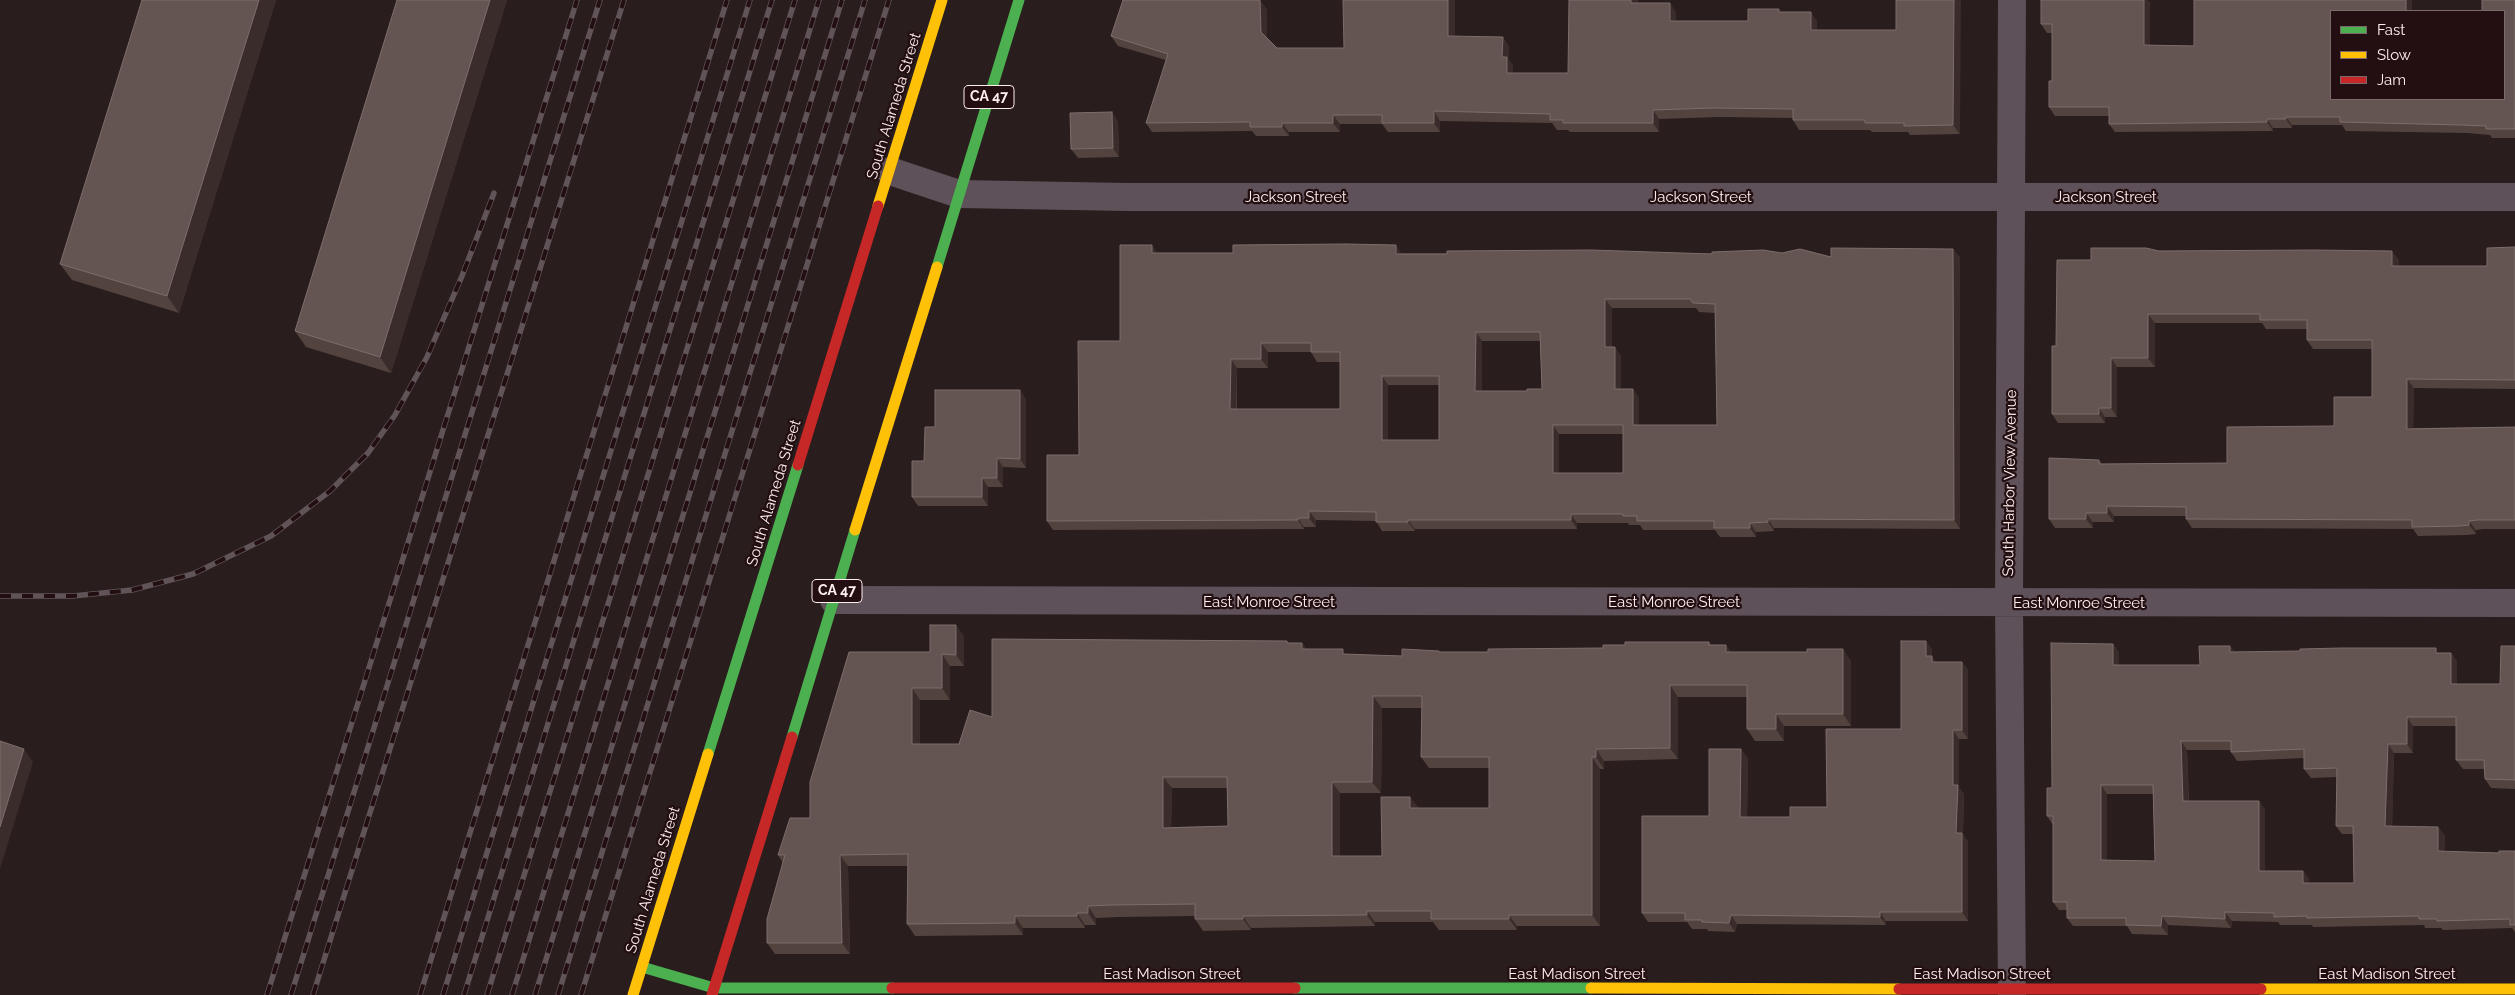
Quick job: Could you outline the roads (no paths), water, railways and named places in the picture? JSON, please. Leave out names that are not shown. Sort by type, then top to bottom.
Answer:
[{"type":"main road","name":"South Alameda Street","points":[[633,995],[942,0]]},
{"type":"main road","name":"CA 47","points":[[713,992],[1019,0]]},
{"type":"main road","name":"East Madison Street","points":[[642,967],[713,992],[2012,992],[2515,989]]},
{"type":"street","name":"South Harbor View Avenue","points":[[2012,0],[2008,602],[2012,992]]},
{"type":"street","name":"Jackson Street","points":[[890,171],[959,194],[1127,197],[2515,197]]},
{"type":"street","name":"East Monroe Street","points":[[834,600],[2515,603]]},
{"type":"railway","points":[[267,995],[577,0]]},
{"type":"railway","points":[[291,995],[600,0]]},
{"type":"railway","points":[[313,995],[624,0]]},
{"type":"railway","points":[[420,995],[727,0]]},
{"type":"railway","points":[[443,995],[750,0]]},
{"type":"railway","points":[[464,995],[772,0]]},
{"type":"railway","points":[[487,995],[795,0]]},
{"type":"railway","points":[[512,995],[819,0]]},
{"type":"railway","points":[[535,995],[842,0]]},
{"type":"railway","points":[[558,995],[865,0]]},
{"type":"railway","points":[[581,995],[889,0]]},
{"type":"railway","points":[[0,596],[73,596],[132,590],[193,574],[271,536],[330,491],[368,453],[395,415],[427,357],[462,276],[494,193]]}]
